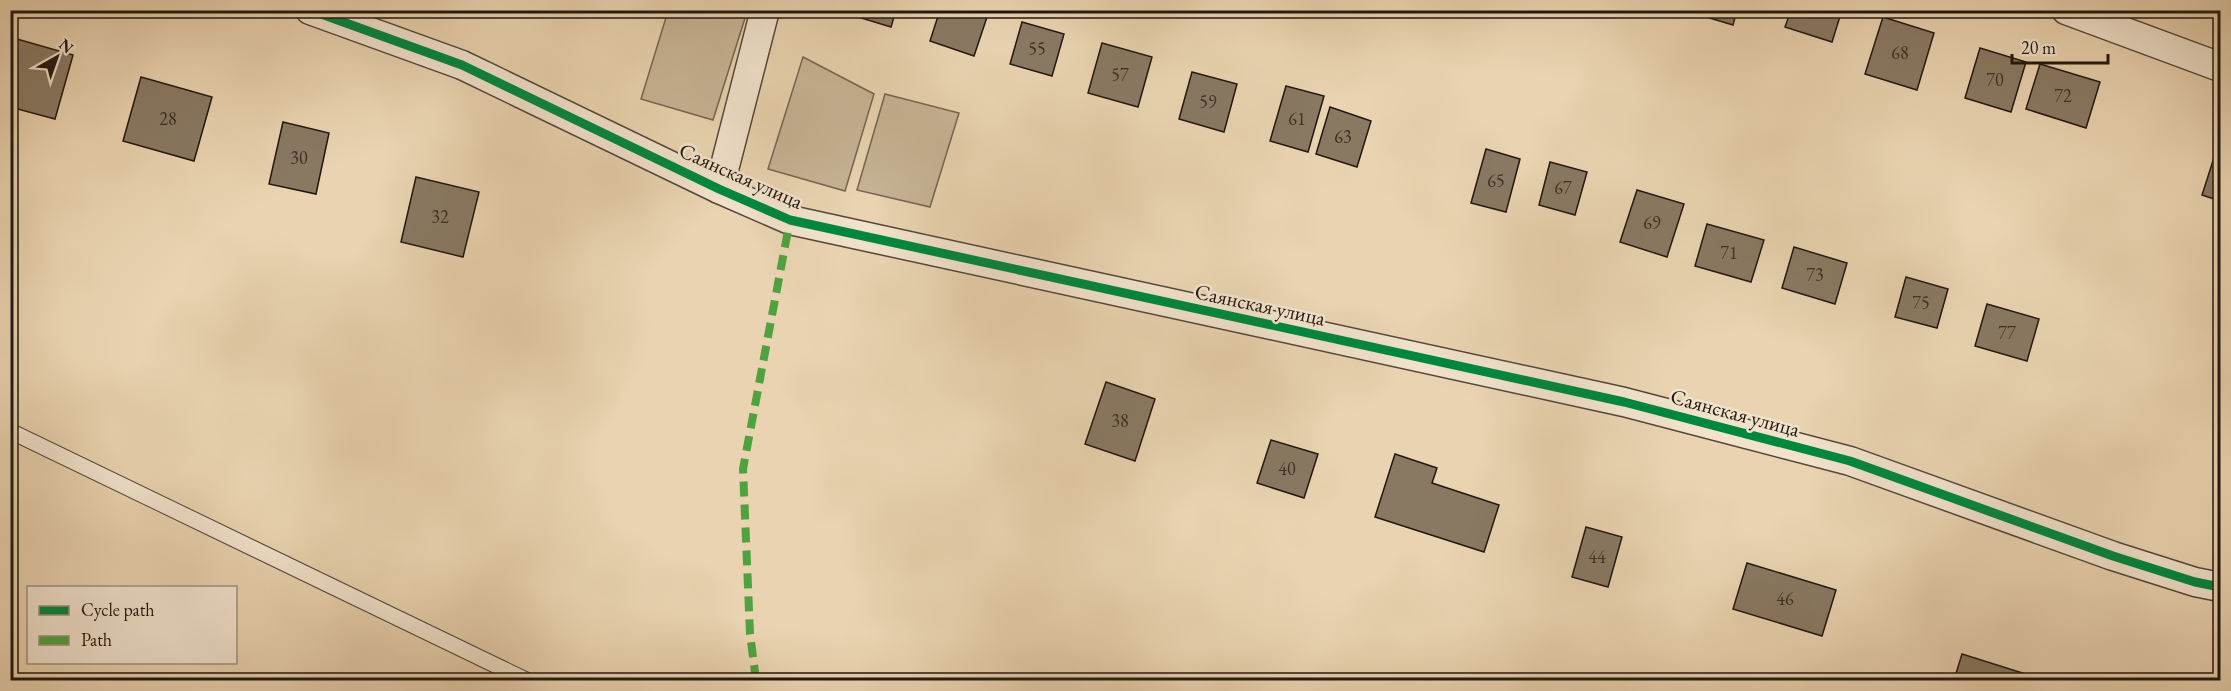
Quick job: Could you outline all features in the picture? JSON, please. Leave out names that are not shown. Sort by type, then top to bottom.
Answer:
[{"type":"street","name":"Саянская улица","points":[[310,10],[462,65],[719,189],[790,220],[1624,402],[1850,461],[2113,556],[2195,582],[2220,587]]},
{"type":"street","points":[[719,189],[765,10]]},
{"type":"street","points":[[2066,10],[2220,67]]},
{"type":"lane","points":[[10,430],[526,681]]},
{"type":"shaded area","points":[[668,11],[716,11],[745,18],[713,120],[641,99]]},
{"type":"shaded area","points":[[803,57],[874,94],[845,191],[768,169]]},
{"type":"shaded area","points":[[885,94],[959,113],[930,207],[857,190]]},
{"type":"building","points":[[846,10],[896,10],[891,27],[845,13]]},
{"type":"building","points":[[940,10],[989,11],[974,56],[930,41]]},
{"type":"building","points":[[1683,10],[1737,10],[1733,25]]},
{"type":"building","points":[[1791,10],[1842,10],[1832,42],[1785,27]]},
{"type":"building","points":[[1883,17],[1934,33],[1917,90],[1865,74]]},
{"type":"building","points":[[1022,22],[1064,34],[1052,76],[1010,64]]},
{"type":"building","points":[[10,37],[73,55],[55,119],[10,107]]},
{"type":"building","points":[[1102,43],[1152,57],[1138,107],[1088,93]]},
{"type":"building","points":[[1980,48],[2026,62],[2011,112],[1965,98]]},
{"type":"building","points":[[2040,64],[2100,82],[2086,128],[2026,109]]},
{"type":"building","points":[[1192,72],[1237,84],[1224,132],[1179,119]]},
{"type":"building","points":[[141,77],[212,97],[194,161],[123,141]]},
{"type":"building","points":[[1286,86],[1324,96],[1308,152],[1270,141]]},
{"type":"building","points":[[1330,107],[1371,121],[1357,167],[1316,154]]},
{"type":"building","points":[[283,122],[329,133],[316,194],[269,184]]},
{"type":"building","points":[[2220,139],[2220,201],[2202,195]]},
{"type":"building","points":[[1486,149],[1520,159],[1506,212],[1471,203]]},
{"type":"building","points":[[1550,162],[1587,172],[1575,215],[1539,205]]},
{"type":"building","points":[[416,177],[479,192],[463,257],[401,242]]},
{"type":"building","points":[[1637,190],[1684,204],[1667,257],[1620,242]]},
{"type":"building","points":[[1707,224],[1764,240],[1751,282],[1695,266]]},
{"type":"building","points":[[1794,247],[1847,263],[1835,304],[1782,288]]},
{"type":"building","points":[[1906,277],[1948,289],[1937,328],[1895,317]]},
{"type":"building","points":[[1987,304],[2039,319],[2027,361],[1975,346]]},
{"type":"building","points":[[1106,382],[1155,399],[1135,461],[1085,444]]},
{"type":"building","points":[[1271,440],[1318,454],[1304,498],[1257,483]]},
{"type":"building","points":[[1395,454],[1437,468],[1432,483],[1499,505],[1484,552],[1375,517]]},
{"type":"building","points":[[1586,527],[1622,537],[1608,587],[1572,577]]},
{"type":"building","points":[[1747,563],[1836,590],[1822,636],[1733,609]]},
{"type":"building","points":[[1962,654],[2032,676],[2030,680],[1954,680]]},
{"type":"marked path","points":[[756,680],[750,634],[743,469],[790,220]]},
{"type":"cycle path","points":[[310,10],[462,65],[719,189],[790,220],[1624,402],[1850,461],[2113,556],[2195,582],[2220,587]]}]
